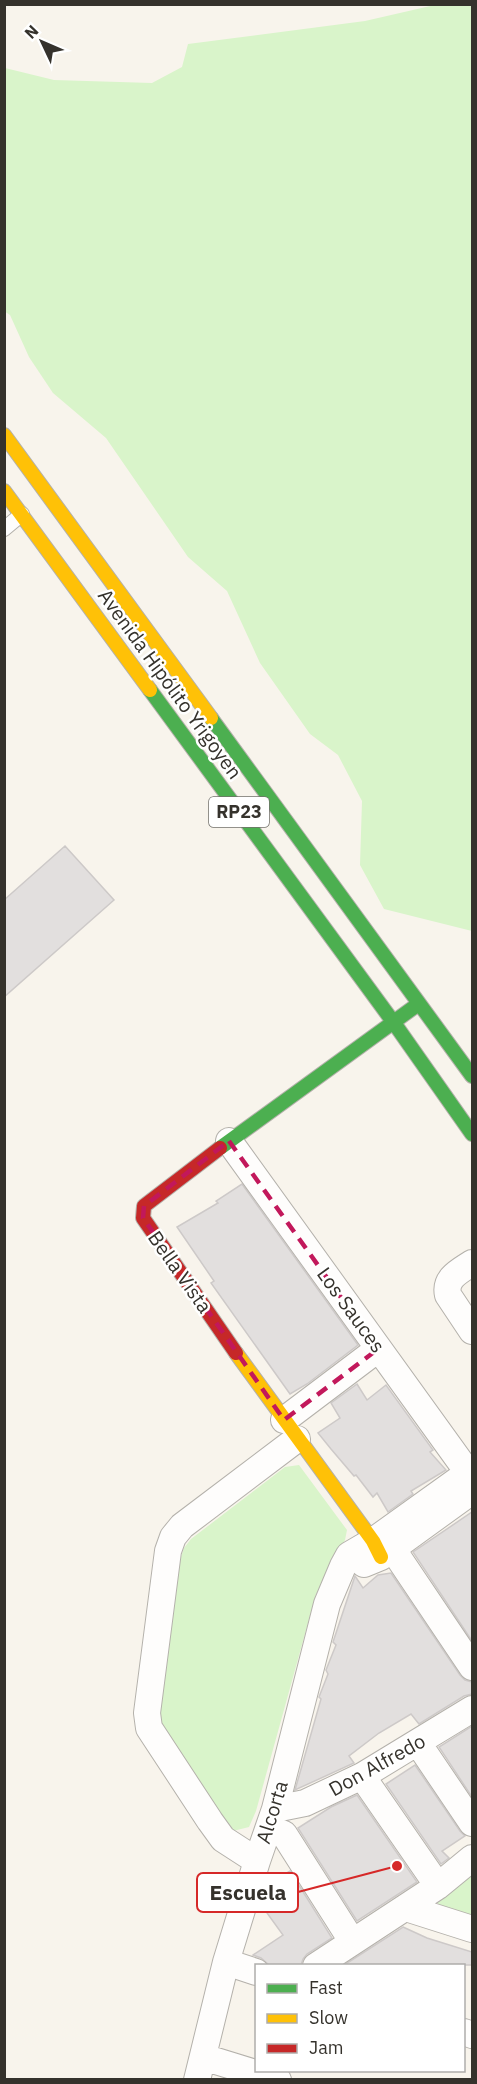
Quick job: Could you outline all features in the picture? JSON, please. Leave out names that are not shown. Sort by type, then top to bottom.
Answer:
[{"type":"main road","name":"Avenida Hipólito Yrigoyen","points":[[4,435],[35,505],[472,1134]]},
{"type":"main road","name":"Avenida Hipólito Yrigoyen","points":[[4,491],[35,505],[420,1003],[472,1077]]},
{"type":"main road","name":"Bella Vista","points":[[384,1548],[290,1429],[142,1218],[144,1206],[229,1141],[420,1003]]},
{"type":"street","name":"Los Sauces","points":[[229,1141],[471,1478]]},
{"type":"street","points":[[472,1263],[449,1280],[446,1288],[448,1295],[472,1331]]},
{"type":"street","points":[[257,1861],[223,1839],[149,1728],[147,1713],[168,1551],[173,1537],[182,1526],[378,1349]]},
{"type":"street","name":"Alcorta","points":[[200,2068],[226,1962],[272,1818],[327,1604],[349,1555],[384,1548],[471,1478]]},
{"type":"street","name":"Bella Vista","points":[[384,1548],[398,1557],[472,1667]]},
{"type":"street","name":"Don Alfredo","points":[[272,1818],[362,1776],[472,1709]]},
{"type":"street","points":[[418,1743],[472,1822]]},
{"type":"street","points":[[362,1776],[438,1886]]},
{"type":"street","points":[[272,1818],[352,1941]]},
{"type":"street","points":[[318,1964],[406,1908],[472,1858]]},
{"type":"street","points":[[406,1908],[472,1929]]},
{"type":"street","points":[[226,1962],[255,1972]]},
{"type":"street","points":[[200,2068],[278,2079]]},
{"type":"lane","points":[[4,529],[35,505]]},
{"type":"highlighted area","points":[[229,1141],[378,1349],[284,1420],[143,1218],[144,1206]]},
{"type":"green space","points":[[439,4],[472,5],[472,931],[384,909],[360,865],[362,801],[338,755],[310,734],[260,663],[227,591],[188,557],[106,438],[53,393],[29,357],[10,315],[4,311],[5,68],[54,80],[152,83],[182,67],[188,44],[365,21]]},
{"type":"green space","points":[[299,1465],[347,1530],[345,1540],[316,1594],[256,1811],[249,1827],[233,1831],[157,1725],[156,1704],[180,1560],[184,1548],[191,1539],[285,1467]]},
{"type":"green space","points":[[472,1872],[472,1916],[440,1907],[436,1900]]},
{"type":"building","points":[[65,846],[114,900],[4,997],[4,900]]},
{"type":"building","points":[[242,1184],[358,1345],[307,1384],[290,1394],[211,1283],[214,1281],[177,1227],[218,1203],[216,1201]]},
{"type":"building","points":[[357,1384],[367,1400],[386,1385],[433,1450],[430,1452],[446,1470],[411,1491],[413,1494],[388,1512],[377,1493],[373,1497],[318,1433],[340,1418],[331,1403]]},
{"type":"building","points":[[472,1512],[472,1641],[413,1552]]},
{"type":"building","points":[[391,1573],[460,1675],[472,1682],[472,1694],[464,1696],[419,1724],[411,1714],[379,1733],[349,1756],[354,1763],[295,1790],[321,1699],[319,1697],[328,1674],[326,1670],[336,1645],[333,1642],[355,1576],[363,1588],[378,1575]]},
{"type":"building","points":[[472,1726],[472,1797],[439,1747]]},
{"type":"building","points":[[415,1765],[465,1836],[442,1851],[449,1858],[441,1864],[386,1784]]},
{"type":"building","points":[[357,1795],[417,1882],[357,1921],[298,1828],[331,1807]]},
{"type":"building","points":[[290,1871],[332,1938],[307,1954],[301,1964],[268,1964],[253,1955],[283,1935],[267,1913],[292,1897],[278,1878]]},
{"type":"building","points":[[403,1927],[427,1938],[472,1952],[472,1965],[346,1964]]},
{"type":"traffic: fast","points":[[150,690],[394,1023],[472,1134]]},
{"type":"traffic: fast","points":[[211,718],[472,1076]]},
{"type":"traffic: fast","points":[[220,1148],[417,1005]]},
{"type":"traffic: slow","points":[[4,435],[211,718]]},
{"type":"traffic: slow","points":[[4,491],[150,690]]},
{"type":"traffic: slow","points":[[236,1353],[373,1541],[381,1557]]},
{"type":"traffic: jam","points":[[220,1148],[144,1206],[143,1218],[236,1353]]},
{"type":"place","name":"Escuela","points":[[397,1866]]}]
